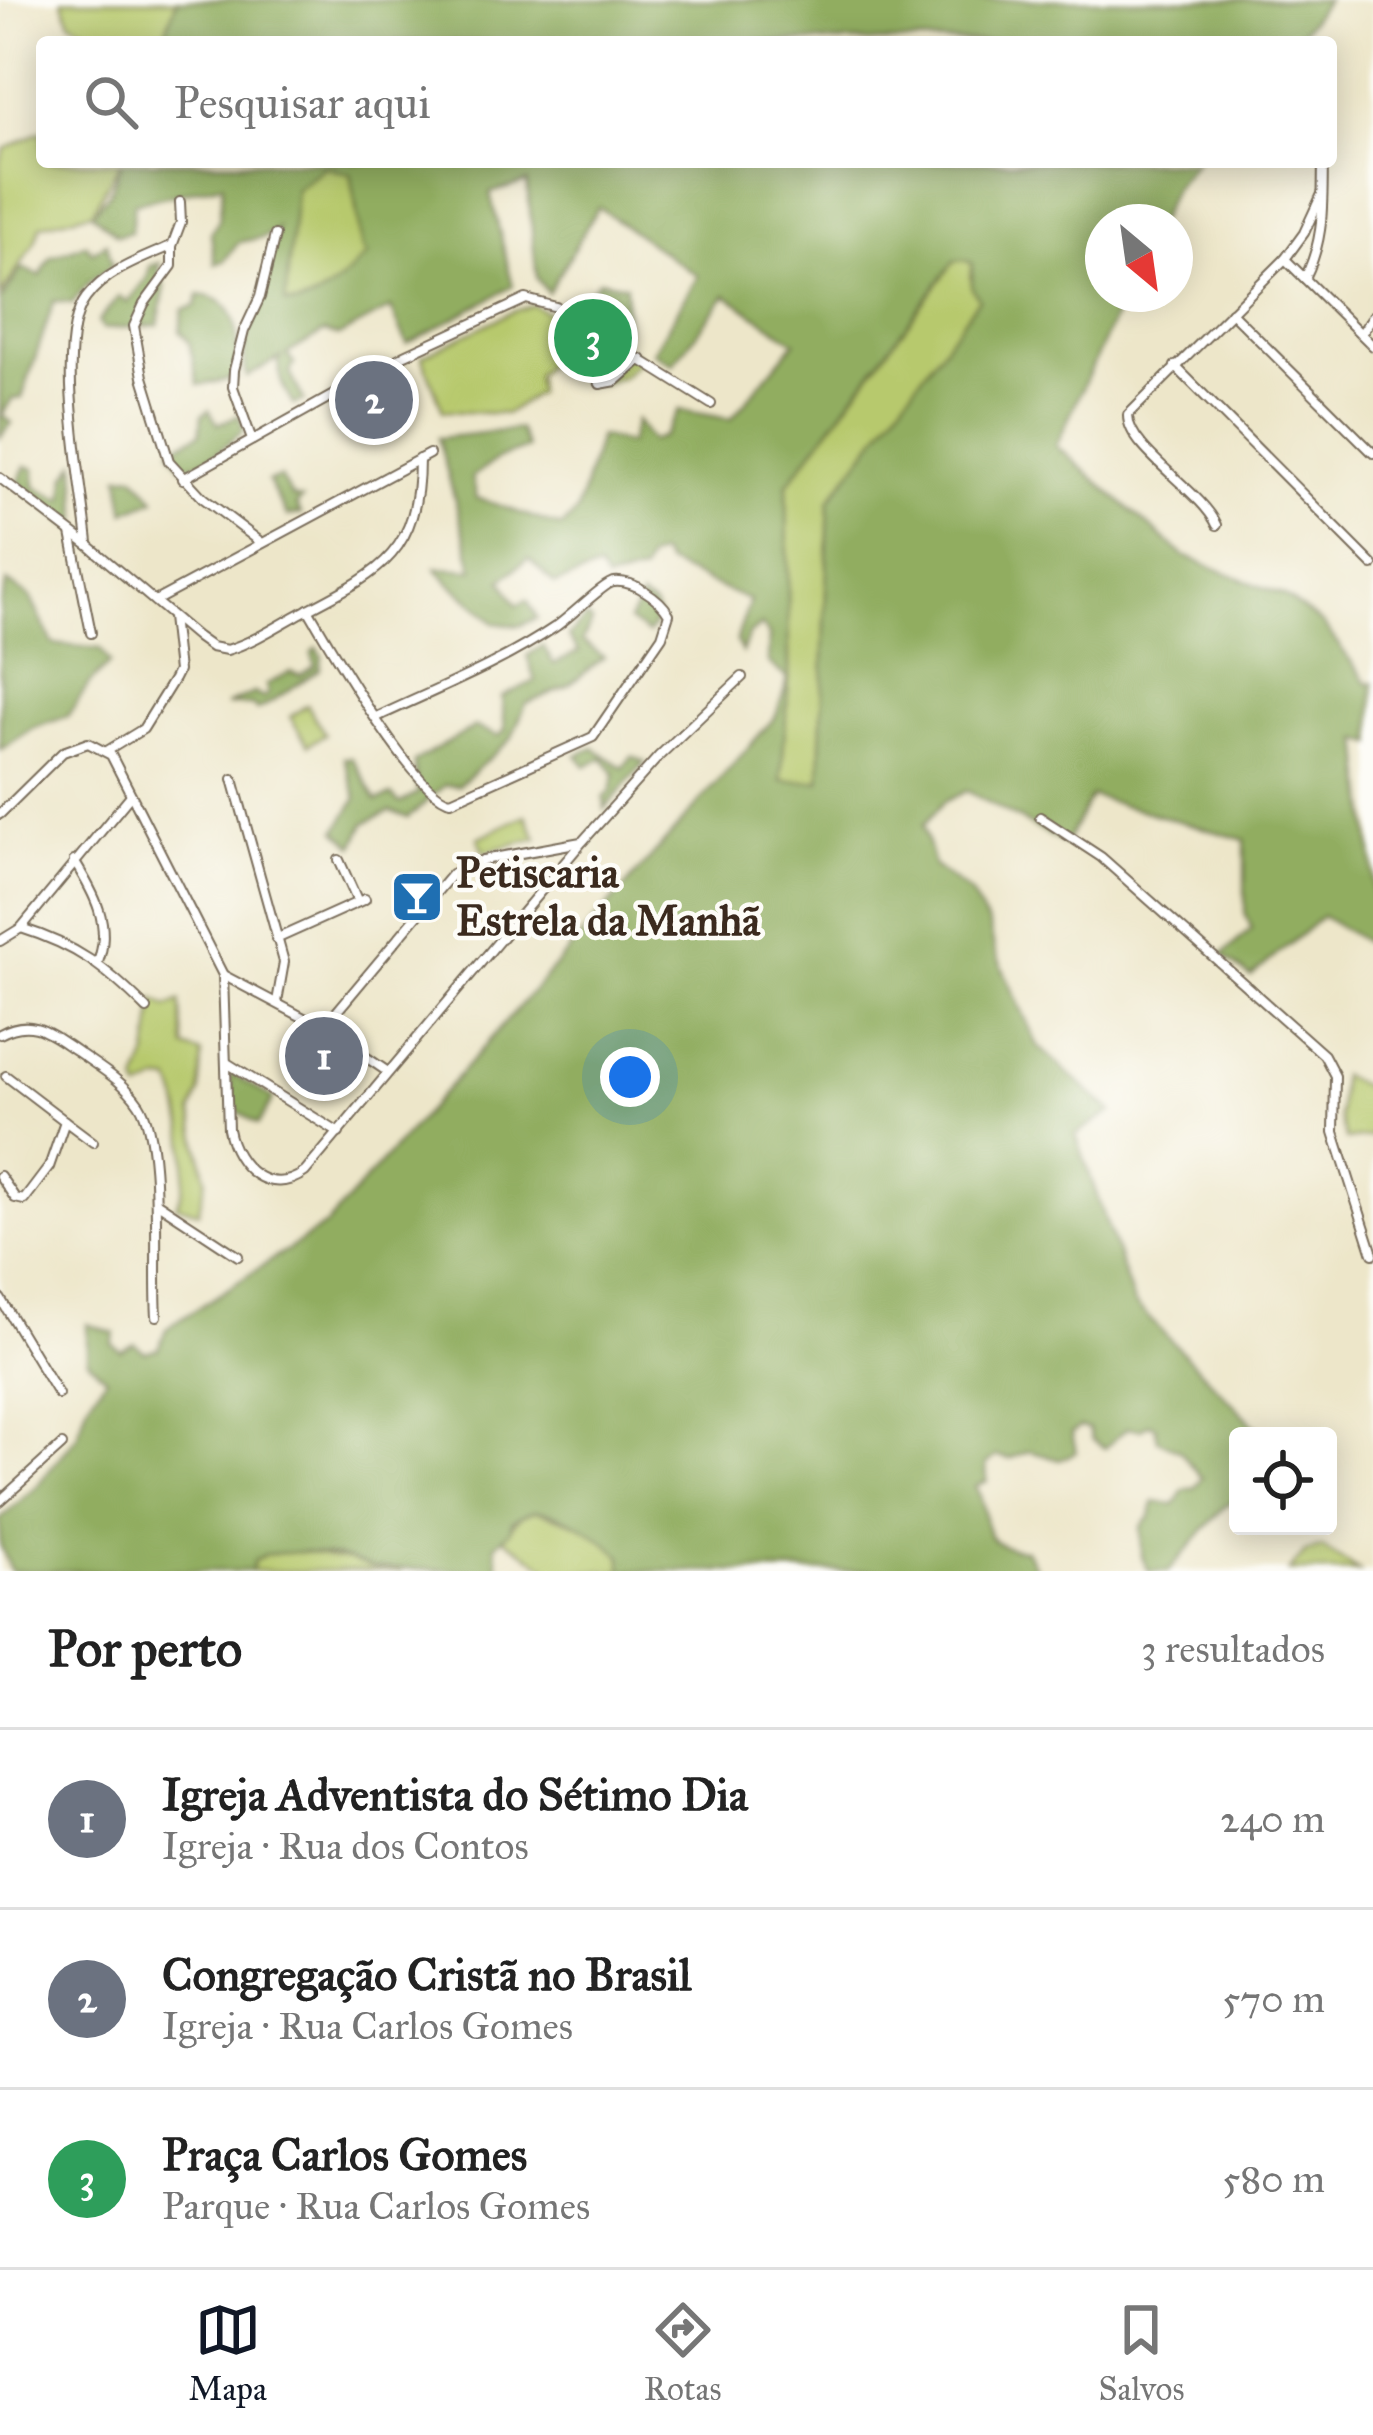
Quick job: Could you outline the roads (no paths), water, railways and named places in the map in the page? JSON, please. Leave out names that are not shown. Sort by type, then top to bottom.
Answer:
[{"type":"street","points":[[1305,278],[1322,232],[1323,168]]},
{"type":"street","points":[[1217,525],[1207,506],[1128,428],[1129,411],[1285,259],[1304,233],[1322,194]]},
{"type":"street","points":[[180,202],[172,266],[137,315],[134,334],[157,434],[183,479],[262,543]]},
{"type":"street","points":[[252,440],[233,387],[234,370],[244,331],[260,297],[275,235]]},
{"type":"street","points":[[88,545],[70,352],[75,315],[114,273],[172,246]]},
{"type":"street","points":[[1285,259],[1373,346]]},
{"type":"street","points":[[183,479],[405,355],[519,300],[541,300],[571,316],[711,404]]},
{"type":"street","points":[[1231,312],[1373,454]]},
{"type":"street","points":[[571,316],[600,384],[616,381],[641,359]]},
{"type":"street","points":[[1361,334],[1373,316]]},
{"type":"street","points":[[1175,366],[1373,565]]},
{"type":"street","points":[[0,478],[204,643],[227,650],[355,585],[391,559],[417,500],[424,456],[155,602]]},
{"type":"street","points":[[71,532],[91,633]]},
{"type":"street","points":[[308,609],[377,717],[428,790],[437,799],[460,800],[593,737],[662,636],[669,614],[658,600],[636,588],[617,581],[606,583],[576,613],[535,639],[377,717]]},
{"type":"street","points":[[106,751],[142,729],[178,671],[172,615]]},
{"type":"street","points":[[0,814],[63,752],[88,743],[106,751],[223,975],[230,1140],[237,1158],[274,1184],[289,1182],[305,1172],[339,1133],[659,756],[742,677]]},
{"type":"street","points":[[233,779],[284,962],[277,1002]]},
{"type":"street","points":[[0,941],[21,928],[131,795]]},
{"type":"street","points":[[1040,817],[1101,857],[1316,1045],[1335,1076],[1334,1132],[1373,1253]]},
{"type":"street","points":[[323,1028],[452,874],[483,860],[582,842]]},
{"type":"street","points":[[276,939],[361,901],[339,860]]},
{"type":"street","points":[[74,861],[103,922],[104,946],[98,962]]},
{"type":"street","points":[[21,928],[98,962],[147,1010]]},
{"type":"street","points":[[223,975],[323,1028],[388,1072]]},
{"type":"street","points":[[0,1034],[25,1024],[44,1029],[129,1091],[148,1124],[157,1316]]},
{"type":"street","points":[[226,1063],[339,1133]]},
{"type":"street","points":[[6,1076],[93,1142]]},
{"type":"street","points":[[0,1176],[15,1198],[24,1200],[52,1162],[64,1121]]},
{"type":"street","points":[[155,1201],[238,1256]]},
{"type":"street","points":[[0,1298],[58,1394]]},
{"type":"street","points":[[0,1501],[62,1445]]},
{"type":"place","name":"Praça Carlos Gomes","points":[[593,338]]},
{"type":"place","name":"Congregação Cristã no Brasil","points":[[374,400]]},
{"type":"place","name":"Petiscaria Estrela da Manhã","points":[[417,897]]},
{"type":"place","name":"Igreja Adventista do Sétimo Dia","points":[[324,1056]]}]
